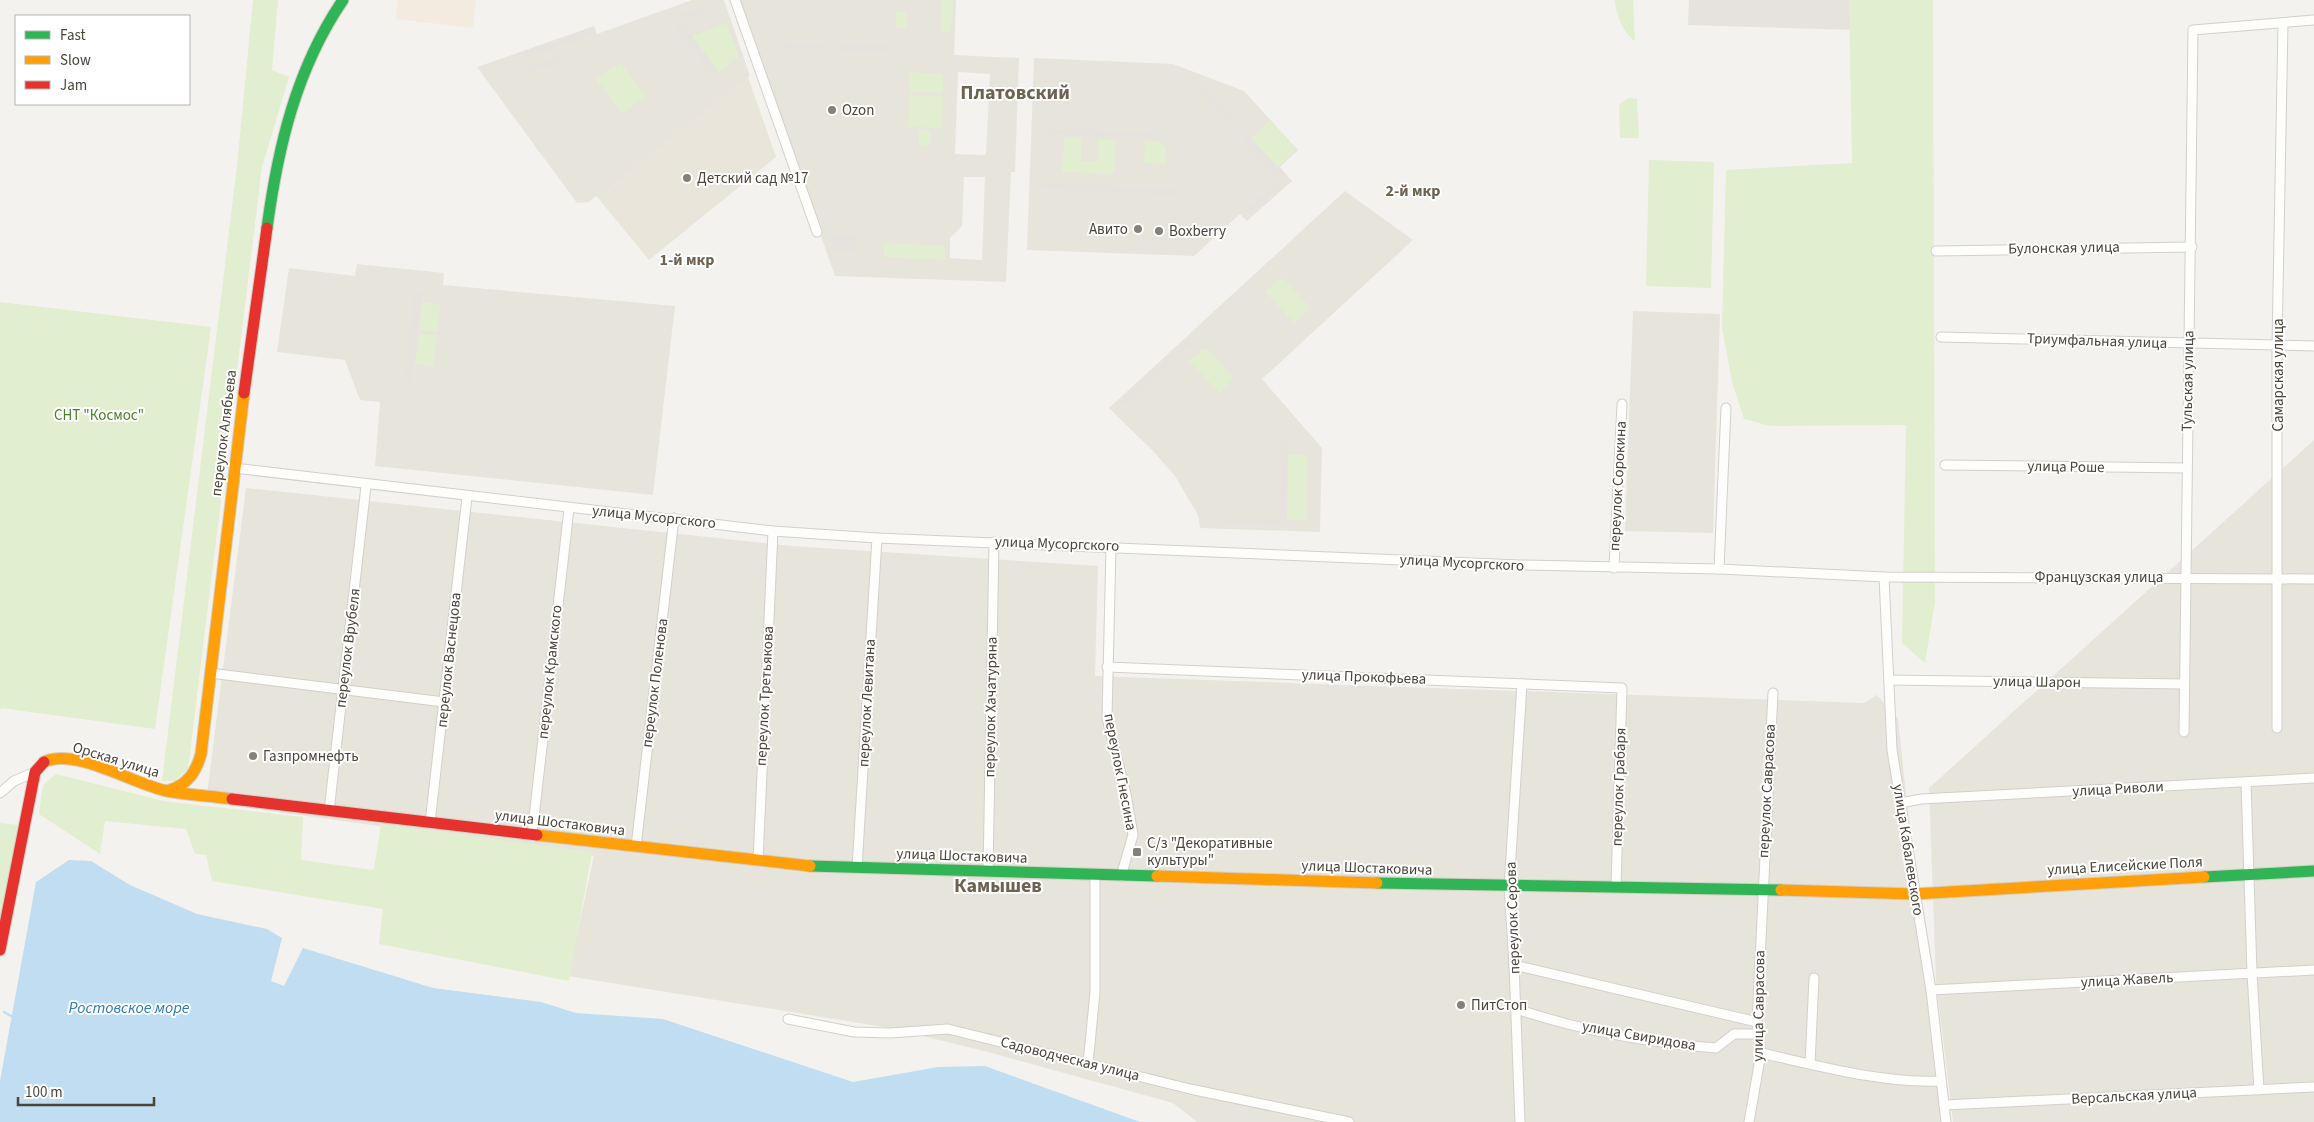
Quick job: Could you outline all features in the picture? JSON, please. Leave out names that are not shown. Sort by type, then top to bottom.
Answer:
[{"type":"street","name":"переулок Алябьева","points":[[165,791],[176,788],[189,780],[198,765],[234,468],[271,190],[286,124],[306,64],[320,35],[342,0]]},
{"type":"street","points":[[735,0],[817,232]]},
{"type":"street","points":[[2283,23],[2314,20]]},
{"type":"street","name":"Тульская улица","points":[[2184,732],[2188,344],[2192,247],[2193,30],[2283,23]]},
{"type":"street","name":"Самарская улица","points":[[2277,728],[2278,345],[2283,23]]},
{"type":"street","name":"Булонская улица","points":[[1936,251],[2192,247]]},
{"type":"street","name":"Триумфальная улица","points":[[1940,337],[2314,346]]},
{"type":"street","name":"переулок Сорокина","points":[[1614,568],[1622,404]]},
{"type":"street","points":[[1719,570],[1726,408]]},
{"type":"street","name":"улица Роше","points":[[1945,465],[2186,468]]},
{"type":"street","name":"улица Мусоргского","points":[[234,468],[366,486],[568,509],[674,518],[773,531],[877,538],[1884,577]]},
{"type":"street","name":"переулок Врубеля","points":[[329,811],[366,486]]},
{"type":"street","name":"переулок Васнецова","points":[[430,823],[467,496]]},
{"type":"street","name":"переулок Крамского","points":[[532,835],[568,509]]},
{"type":"street","name":"переулок Поленова","points":[[636,847],[674,518]]},
{"type":"street","name":"переулок Третьякова","points":[[758,861],[773,531]]},
{"type":"street","name":"переулок Левитана","points":[[857,868],[877,538]]},
{"type":"street","name":"переулок Хачатуряна","points":[[988,872],[994,542]]},
{"type":"street","name":"переулок Гнесина","points":[[1111,546],[1107,718],[1126,794],[1133,835],[1121,876]]},
{"type":"street","name":"Французская улица","points":[[1884,577],[2314,579]]},
{"type":"street","name":"улица Кабалевского","points":[[1884,577],[1892,750],[1914,894],[1935,990],[1940,1081],[1946,1122]]},
{"type":"street","name":"улица Прокофьева","points":[[1107,666],[1622,688]]},
{"type":"street","points":[[210,673],[343,692],[444,702]]},
{"type":"street","name":"улица Шарон","points":[[1889,680],[2184,684]]},
{"type":"street","name":"переулок Серова","points":[[1520,1122],[1509,887],[1522,684]]},
{"type":"street","name":"переулок Грабаря","points":[[1616,886],[1622,688]]},
{"type":"street","name":"переулок Саврасова","points":[[1762,889],[1773,693]]},
{"type":"street","name":"Орская улица","points":[[35,772],[44,762],[60,758],[82,763],[165,791]]},
{"type":"street","points":[[0,793],[14,781],[35,772]]},
{"type":"street","points":[[0,950],[35,772]]},
{"type":"street","name":"улица Риволи","points":[[1901,803],[1921,799],[2314,778]]},
{"type":"street","points":[[2246,782],[2252,973],[2259,1090]]},
{"type":"street","name":"улица Шостаковича","points":[[165,791],[806,866],[1509,887],[1616,886],[1914,894]]},
{"type":"street","name":"улица Елисейские Поля","points":[[1914,894],[1937,891],[2314,871]]},
{"type":"street","points":[[1088,1064],[1095,992],[1095,876]]},
{"type":"street","name":"улица Саврасова","points":[[1749,1122],[1761,1053],[1757,1022],[1762,889]]},
{"type":"street","points":[[1514,964],[1757,1022]]},
{"type":"street","name":"улица Жавель","points":[[1935,990],[2314,970]]},
{"type":"street","points":[[1810,1064],[1814,978]]},
{"type":"street","name":"улица Свиридова","points":[[1516,1009],[1551,1019],[1678,1046],[1716,1048],[1734,1034],[1758,1034]]},
{"type":"street","name":"Садоводческая улица","points":[[788,1019],[854,1032],[890,1033],[948,1029],[1190,1089],[1349,1122]]},
{"type":"street","points":[[1761,1053],[1810,1064],[1922,1082],[1940,1081]]},
{"type":"street","name":"Версальская улица","points":[[1944,1105],[2314,1087]]},
{"type":"shaded area","points":[[398,0],[476,0],[473,28],[396,19]]},
{"type":"shaded area","points":[[692,0],[724,0],[750,76],[598,198],[596,196],[589,202],[577,203],[477,67],[594,26],[597,34]]},
{"type":"shaded area","points":[[738,0],[956,0],[954,55],[1019,58],[1015,172],[1011,172],[1006,282],[835,276]],"holes":[[[958,72],[990,74],[986,155],[955,154]],[[964,177],[985,177],[982,260],[950,258],[950,238],[962,226]]]},
{"type":"shaded area","points":[[1689,0],[1855,0],[1855,30],[1688,25]]},
{"type":"shaded area","points":[[702,7],[704,13],[682,21],[680,14]]},
{"type":"shaded area","points":[[681,22],[716,70],[711,74],[675,26]]},
{"type":"shaded area","points":[[592,28],[594,35],[524,59],[522,53]]},
{"type":"shaded area","points":[[783,42],[823,44],[823,50],[783,48]]},
{"type":"shaded area","points":[[840,44],[889,46],[889,52],[840,50]]},
{"type":"shaded area","points":[[561,55],[563,61],[530,73],[528,66]]},
{"type":"shaded area","points":[[1034,58],[1173,64],[1244,91],[1298,150],[1280,167],[1292,181],[1247,221],[1240,214],[1194,256],[1027,250]]},
{"type":"shaded area","name":"Детский сад №17","points":[[748,77],[776,157],[649,260],[598,198]]},
{"type":"shaded area","points":[[1201,85],[1284,174],[1279,179],[1196,89]]},
{"type":"shaded area","points":[[1047,128],[1153,132],[1152,138],[1047,134]]},
{"type":"shaded area","points":[[1279,179],[1284,183],[1250,215],[1246,210]]},
{"type":"shaded area","points":[[1038,183],[1178,189],[1178,195],[1037,189]]},
{"type":"shaded area","points":[[1345,191],[1413,240],[1262,379],[1322,448],[1320,532],[1200,528],[1198,515],[1175,476],[1154,452],[1109,408]]},
{"type":"shaded area","points":[[829,234],[856,235],[855,253],[835,252]]},
{"type":"shaded area","points":[[357,264],[444,273],[443,285],[675,306],[653,495],[375,466],[380,402],[360,400],[345,360],[277,352],[289,268],[355,276]]},
{"type":"shaded area","points":[[414,291],[422,292],[412,382],[404,381]]},
{"type":"shaded area","points":[[1633,311],[1720,314],[1713,533],[1625,531]]},
{"type":"shaded area","points":[[1196,332],[1200,336],[1125,405],[1121,401]]},
{"type":"shaded area","points":[[1281,439],[1288,439],[1286,526],[1226,525],[1226,519],[1280,520]]},
{"type":"shaded area","points":[[2314,440],[2314,1122],[1953,1122],[1936,981],[1929,788]]},
{"type":"shaded area","points":[[246,488],[792,546],[1098,566],[1095,676],[1864,703],[1877,695],[1898,719],[1941,1122],[1197,1122],[1173,1103],[988,1052],[890,1028],[568,976],[594,856],[206,802]]},
{"type":"green space","points":[[253,0],[278,0],[272,70],[289,77],[262,167],[188,769],[174,781],[162,781],[237,166]]},
{"type":"green space","points":[[942,0],[953,0],[951,32],[941,32]]},
{"type":"green space","points":[[1615,0],[1633,0],[1635,41],[1627,34],[1621,23]]},
{"type":"green space","points":[[1849,0],[1933,0],[1935,602],[1925,663],[1902,643],[1906,425],[1770,426],[1744,419],[1732,382],[1722,328],[1726,170],[1852,163]]},
{"type":"green space","points":[[896,12],[907,12],[906,28],[895,28]]},
{"type":"green space","points":[[727,23],[739,56],[719,72],[692,36]]},
{"type":"green space","points":[[620,62],[646,96],[622,114],[596,79]]},
{"type":"green space","points":[[910,72],[943,74],[943,93],[910,92]]},
{"type":"green space","points":[[909,95],[943,96],[942,128],[908,127]]},
{"type":"green space","points":[[1628,98],[1637,99],[1639,138],[1620,138],[1619,105]]},
{"type":"green space","points":[[1270,120],[1296,149],[1278,167],[1251,138]]},
{"type":"green space","points":[[919,130],[931,131],[930,143],[926,147],[919,144]]},
{"type":"green space","points":[[1064,138],[1081,138],[1081,161],[1098,161],[1098,139],[1116,140],[1114,174],[1062,172]]},
{"type":"green space","points":[[1145,141],[1160,141],[1166,148],[1166,164],[1144,163]]},
{"type":"green space","points":[[1649,160],[1714,162],[1711,288],[1646,286]]},
{"type":"green space","points":[[884,243],[945,246],[945,260],[884,257]]},
{"type":"green space","points":[[1279,279],[1284,279],[1308,305],[1309,310],[1294,323],[1265,292]]},
{"type":"green space","name":"СНТ \"Космос\"","points":[[0,302],[211,327],[155,729],[1,708],[0,712]]},
{"type":"green space","points":[[422,302],[440,304],[437,332],[419,330]]},
{"type":"green space","points":[[419,333],[437,335],[433,366],[415,364]]},
{"type":"green space","points":[[1203,349],[1208,349],[1232,375],[1233,380],[1219,393],[1189,361]]},
{"type":"green space","points":[[1288,454],[1307,455],[1306,520],[1287,520]]},
{"type":"green space","points":[[56,774],[163,801],[303,817],[301,860],[374,870],[381,824],[592,852],[569,981],[379,944],[383,909],[212,881],[206,855],[195,854],[186,829],[105,821],[100,854],[39,814],[43,785]]},
{"type":"green space","points":[[0,823],[19,825],[0,927]]},
{"type":"water","name":"Ростовское море","points":[[69,860],[91,861],[130,885],[197,914],[267,929],[282,938],[271,981],[284,986],[303,948],[433,988],[541,1002],[576,1013],[663,1019],[853,1082],[938,1067],[985,1066],[1140,1122],[0,1122],[0,1081],[36,882]]},
{"type":"waterway","points":[[4,1012],[13,1017]]},
{"type":"traffic: fast","points":[[267,228],[283,138],[301,81],[313,53],[343,0]]},
{"type":"traffic: fast","points":[[810,866],[1157,876]]},
{"type":"traffic: fast","points":[[2204,877],[2314,871]]},
{"type":"traffic: fast","points":[[1377,883],[1781,890]]},
{"type":"traffic: slow","points":[[170,790],[186,781],[197,766],[201,754],[244,393]]},
{"type":"traffic: slow","points":[[44,762],[57,759],[72,759],[167,791],[232,799]]},
{"type":"traffic: slow","points":[[537,835],[810,866]]},
{"type":"traffic: slow","points":[[1157,876],[1377,883]]},
{"type":"traffic: slow","points":[[1781,890],[1914,894],[2204,877]]},
{"type":"traffic: jam","points":[[244,393],[267,228]]},
{"type":"traffic: jam","points":[[0,950],[35,772],[44,762]]},
{"type":"traffic: jam","points":[[232,799],[537,835]]},
{"type":"place","name":"Ozon","points":[[832,110]]},
{"type":"place","name":"Детский сад №17","points":[[687,178]]},
{"type":"place","name":"Авито","points":[[1138,229]]},
{"type":"place","name":"Boxberry","points":[[1159,231]]},
{"type":"place","name":"Газпромнефть","points":[[253,756]]},
{"type":"place","name":"С/з \"Декоративные культуры\"","points":[[1137,852]]},
{"type":"place","name":"ПитСтоп","points":[[1461,1005]]},
{"type":"district","name":"Платовский","points":[[1015,93]]},
{"type":"district","name":"2-й мкр","points":[[1413,191]]},
{"type":"district","name":"1-й мкр","points":[[687,260]]},
{"type":"district","name":"Камышев","points":[[998,886]]}]
